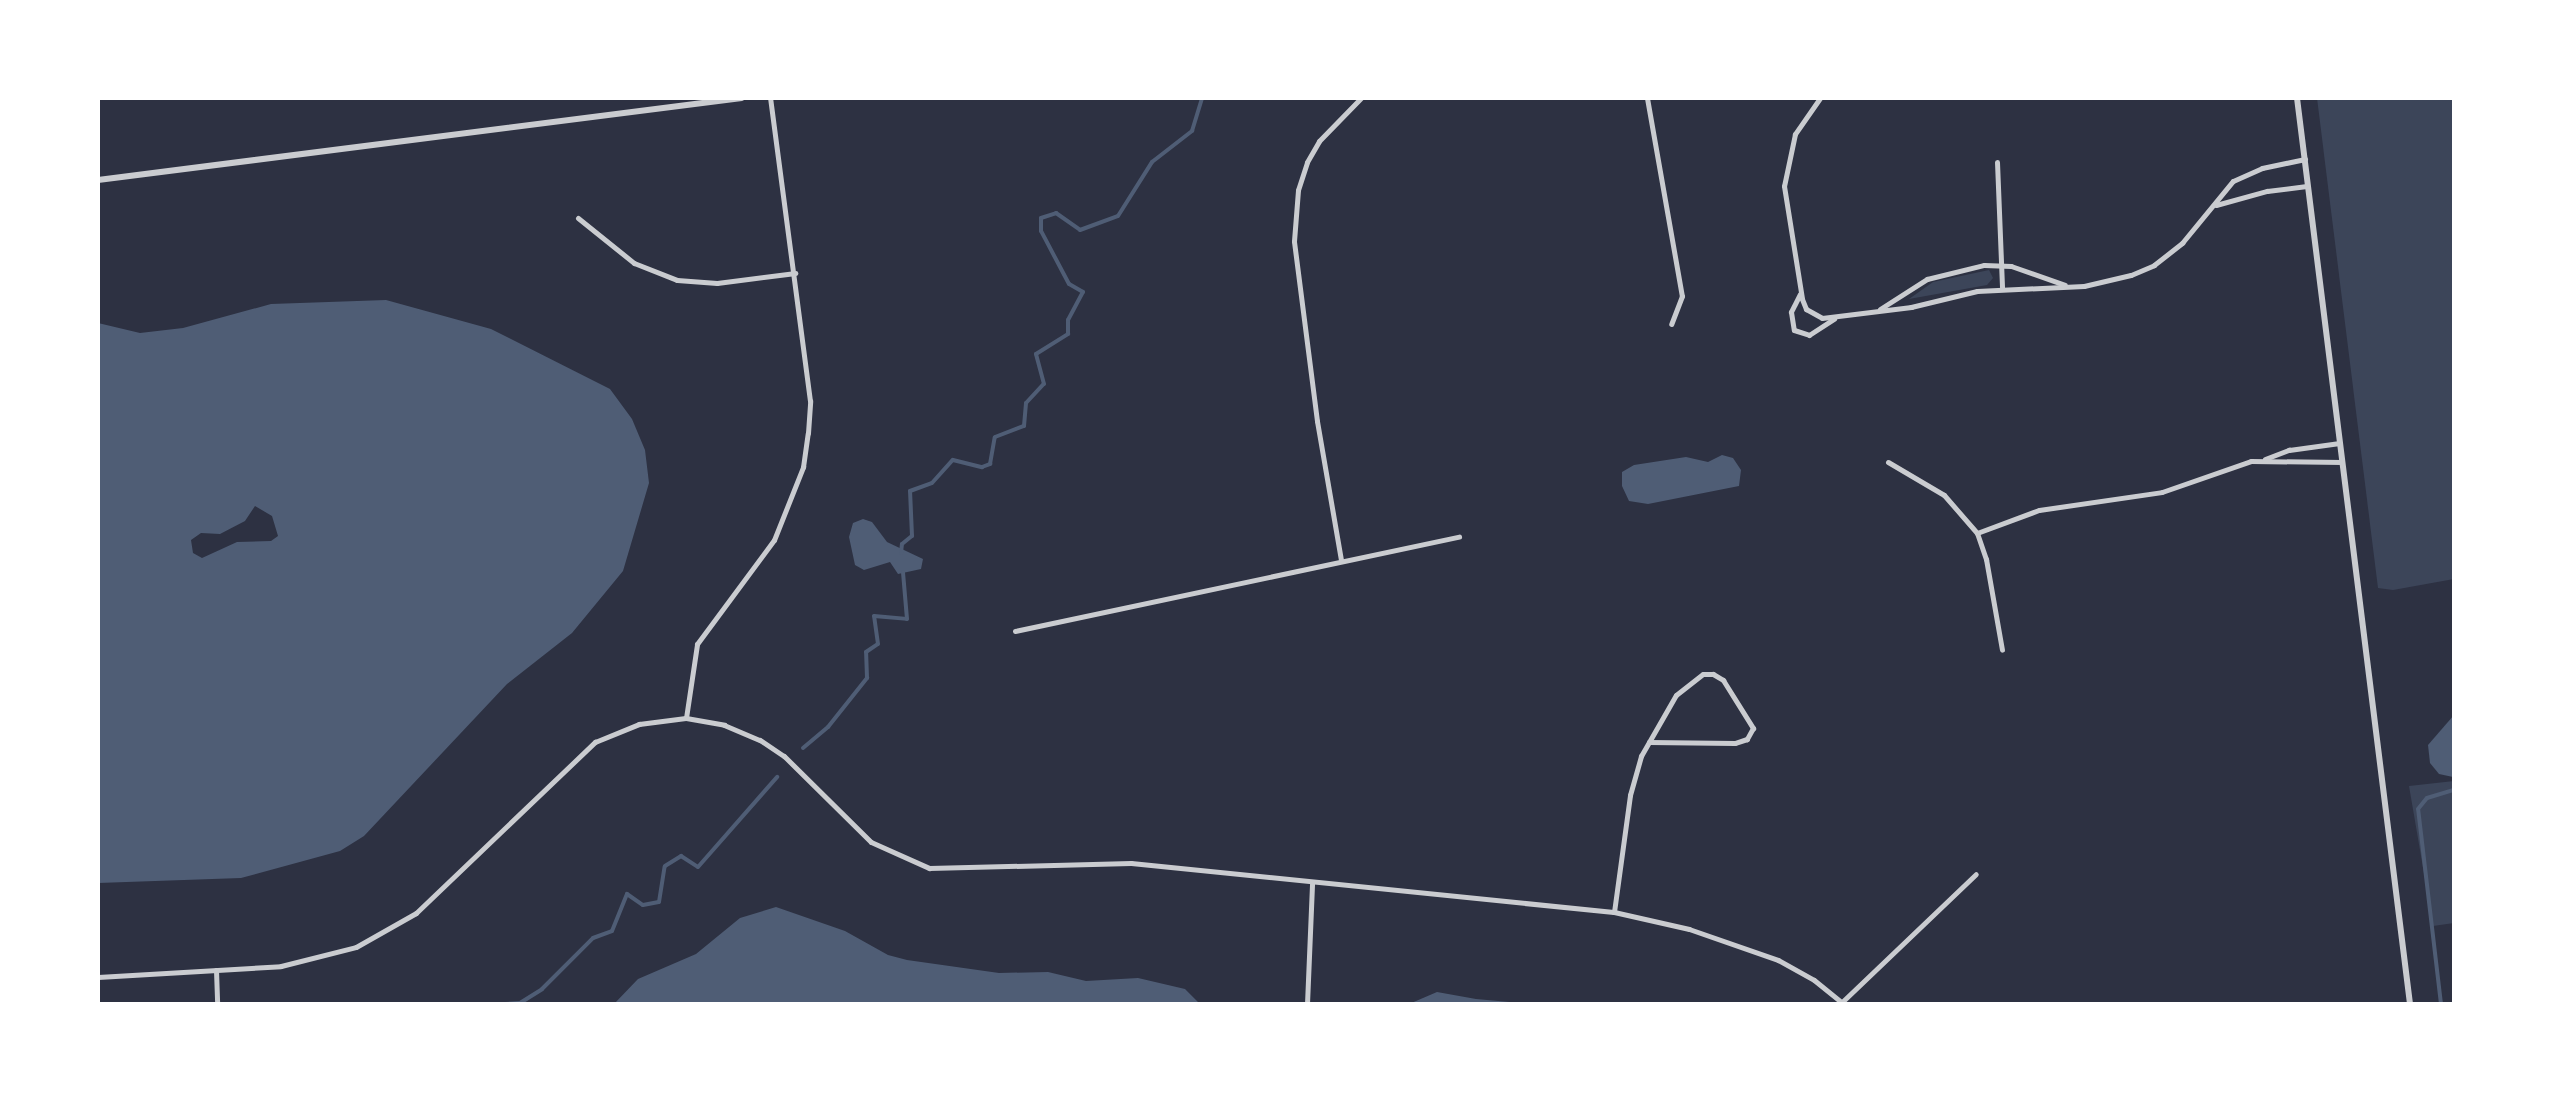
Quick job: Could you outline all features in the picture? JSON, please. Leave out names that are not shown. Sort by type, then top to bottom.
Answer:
[{"type":"street","points":[[98,180],[742,98]]},
{"type":"street","points":[[686,718],[697,644],[774,540],[804,467],[810,401],[770,98]]},
{"type":"street","points":[[1341,560],[1294,241],[1298,190],[1307,162],[1319,141],[1361,98]]},
{"type":"street","points":[[1648,98],[1682,296],[1671,324]]},
{"type":"street","points":[[1820,98],[1796,134],[1784,186],[1801,292],[1812,315],[1835,318],[2002,290],[2070,286],[2131,275],[2154,265],[2182,243],[2233,182],[2262,168],[2305,159]]},
{"type":"street","points":[[2298,98],[2410,1004]]},
{"type":"street","points":[[1997,162],[2002,290]]},
{"type":"street","points":[[2213,206],[2267,191],[2308,186]]},
{"type":"street","points":[[578,218],[634,263],[677,280],[717,283],[795,273]]},
{"type":"street","points":[[1878,310],[1948,271],[2001,266],[2070,286]]},
{"type":"street","points":[[1801,292],[1790,312],[1794,330],[1809,335],[1835,318]]},
{"type":"street","points":[[1977,533],[2039,510],[2152,494],[2224,467],[2289,450],[2340,443]]},
{"type":"street","points":[[2262,460],[2342,462]]},
{"type":"street","points":[[1888,462],[1944,495],[1977,533],[1986,559],[2002,650]]},
{"type":"street","points":[[1016,630],[1459,537]]},
{"type":"street","points":[[1614,912],[1630,795],[1649,742],[1676,695],[1703,674],[1723,680],[1753,728],[1747,739],[1735,743],[1649,742]]},
{"type":"street","points":[[98,977],[310,961],[387,931],[436,896],[580,753],[638,724],[686,718],[724,725],[760,740],[784,756],[871,842],[929,868],[1131,863],[1614,912],[1689,929],[1764,955],[1814,980],[1843,1003],[1976,874]]},
{"type":"street","points":[[1307,1004],[1312,883]]},
{"type":"street","points":[[216,970],[217,1004]]},
{"type":"shaded area","points":[[2317,98],[2454,98],[2454,579],[2393,590],[2378,588]]},
{"type":"shaded area","points":[[1989,270],[1993,278],[1987,285],[1909,299],[1933,282]]},
{"type":"shaded area","points":[[386,300],[491,329],[610,389],[632,419],[645,450],[649,483],[623,571],[572,633],[507,684],[364,836],[340,851],[241,878],[98,883],[98,323],[140,333],[183,328],[271,304]],"holes":[[[255,506],[272,516],[278,536],[271,541],[237,542],[202,558],[193,553],[191,540],[201,533],[220,534],[245,521]]]},
{"type":"shaded area","points":[[1722,455],[1733,458],[1741,470],[1739,486],[1648,504],[1629,501],[1622,486],[1622,472],[1634,465],[1686,457],[1708,462]]},
{"type":"shaded area","points":[[863,519],[872,522],[887,542],[923,559],[921,569],[898,574],[890,562],[864,570],[855,565],[849,537],[853,523]]},
{"type":"shaded area","points":[[2454,715],[2453,777],[2439,774],[2430,763],[2428,745]]},
{"type":"shaded area","points":[[2454,781],[2454,923],[2433,926],[2409,786]]},
{"type":"shaded area","points":[[776,907],[845,931],[888,955],[907,960],[999,973],[1048,972],[1086,981],[1138,978],[1185,989],[1200,1004],[614,1004],[638,979],[696,954],[740,918]]},
{"type":"shaded area","points":[[1437,992],[1476,999],[1531,1004],[1409,1004]]},
{"type":"waterway","points":[[901,553],[902,544],[912,536],[910,491],[932,483],[953,460],[982,467],[990,464],[995,437],[1024,426],[1026,403],[1044,384],[1036,354],[1068,334],[1068,320],[1083,292],[1069,284],[1041,231],[1041,218],[1056,213],[1080,230],[1118,216],[1152,162],[1192,131],[1202,98]]},
{"type":"waterway","points":[[803,748],[828,727],[867,678],[866,652],[878,644],[874,616],[907,619],[903,572]]},
{"type":"waterway","points":[[505,1004],[520,1003],[542,989],[593,938],[612,931],[627,894],[643,905],[659,902],[665,866],[681,856],[698,867],[777,777]]},
{"type":"waterway","points":[[2441,1004],[2418,809],[2427,798],[2454,790]]}]
